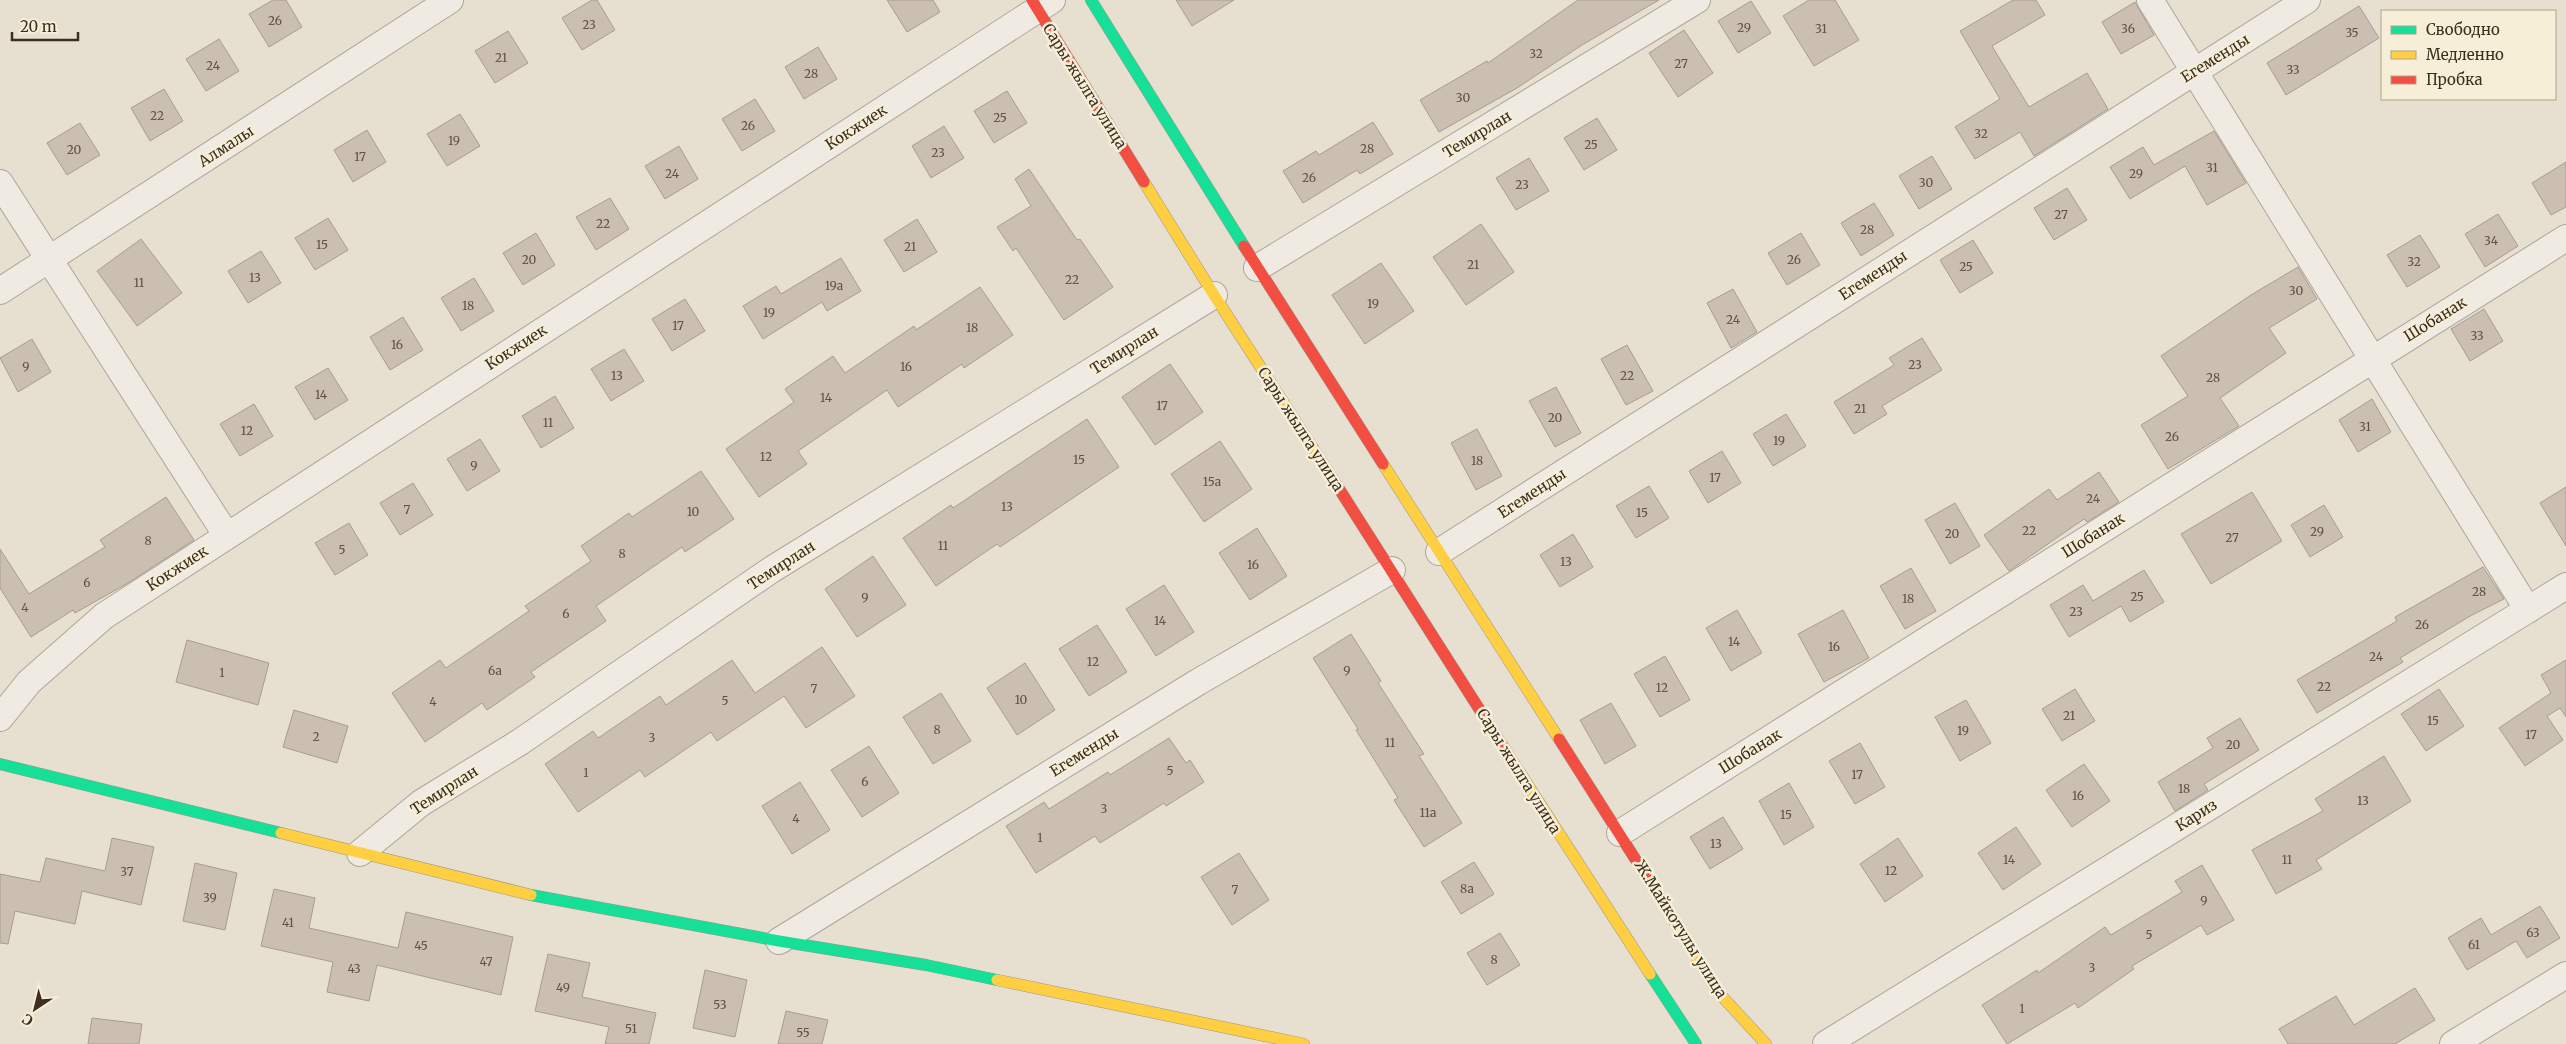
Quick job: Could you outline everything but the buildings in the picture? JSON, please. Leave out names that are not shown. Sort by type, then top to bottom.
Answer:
[{"type":"street","name":"Алмалы","points":[[0,291],[450,0]]},
{"type":"street","points":[[1091,0],[1257,268],[1620,833]]},
{"type":"street","name":"Темирлан","points":[[1257,268],[1697,0]]},
{"type":"street","points":[[2150,0],[2528,610]]},
{"type":"street","name":"Егеменды","points":[[1439,552],[2307,0]]},
{"type":"street","name":"Сары жылга улица","points":[[1040,3],[1214,295],[1392,570],[1573,857],[1696,1044]]},
{"type":"street","name":"Кокжиек","points":[[0,718],[29,682],[104,616],[1040,3]]},
{"type":"street","points":[[0,183],[227,536]]},
{"type":"street","name":"Шобанак","points":[[1620,833],[2566,238]]},
{"type":"street","name":"Темирлан","points":[[360,853],[421,803],[520,742],[771,570],[1214,295]]},
{"type":"street","name":"Егеменды","points":[[779,941],[1198,682],[1392,570]]},
{"type":"street","name":"Кариз","points":[[1826,1044],[2566,586]]},
{"type":"street","points":[[0,764],[528,894],[779,941],[926,965],[1304,1044]]},
{"type":"street","name":"Ж.Майкотулы улица","points":[[1620,833],[1718,992],[1766,1044]]},
{"type":"street","points":[[2453,1044],[2566,976]]},
{"type":"traffic: fast","points":[[1091,0],[1244,246]]},
{"type":"traffic: fast","points":[[0,764],[281,833]]},
{"type":"traffic: fast","points":[[531,895],[779,941],[926,965],[997,980]]},
{"type":"traffic: fast","points":[[1650,974],[1696,1044]]},
{"type":"traffic: slow","points":[[1144,182],[1214,295],[1336,484]]},
{"type":"traffic: slow","points":[[1383,464],[1559,739]]},
{"type":"traffic: slow","points":[[1511,759],[1650,974]]},
{"type":"traffic: slow","points":[[281,833],[531,895]]},
{"type":"traffic: slow","points":[[1667,909],[1718,992],[1766,1044]]},
{"type":"traffic: slow","points":[[997,980],[1304,1044]]},
{"type":"traffic: jam","points":[[1032,0],[1144,182]]},
{"type":"traffic: jam","points":[[1244,246],[1383,464]]},
{"type":"traffic: jam","points":[[1336,484],[1511,759]]},
{"type":"traffic: jam","points":[[1559,739],[1667,909]]}]
